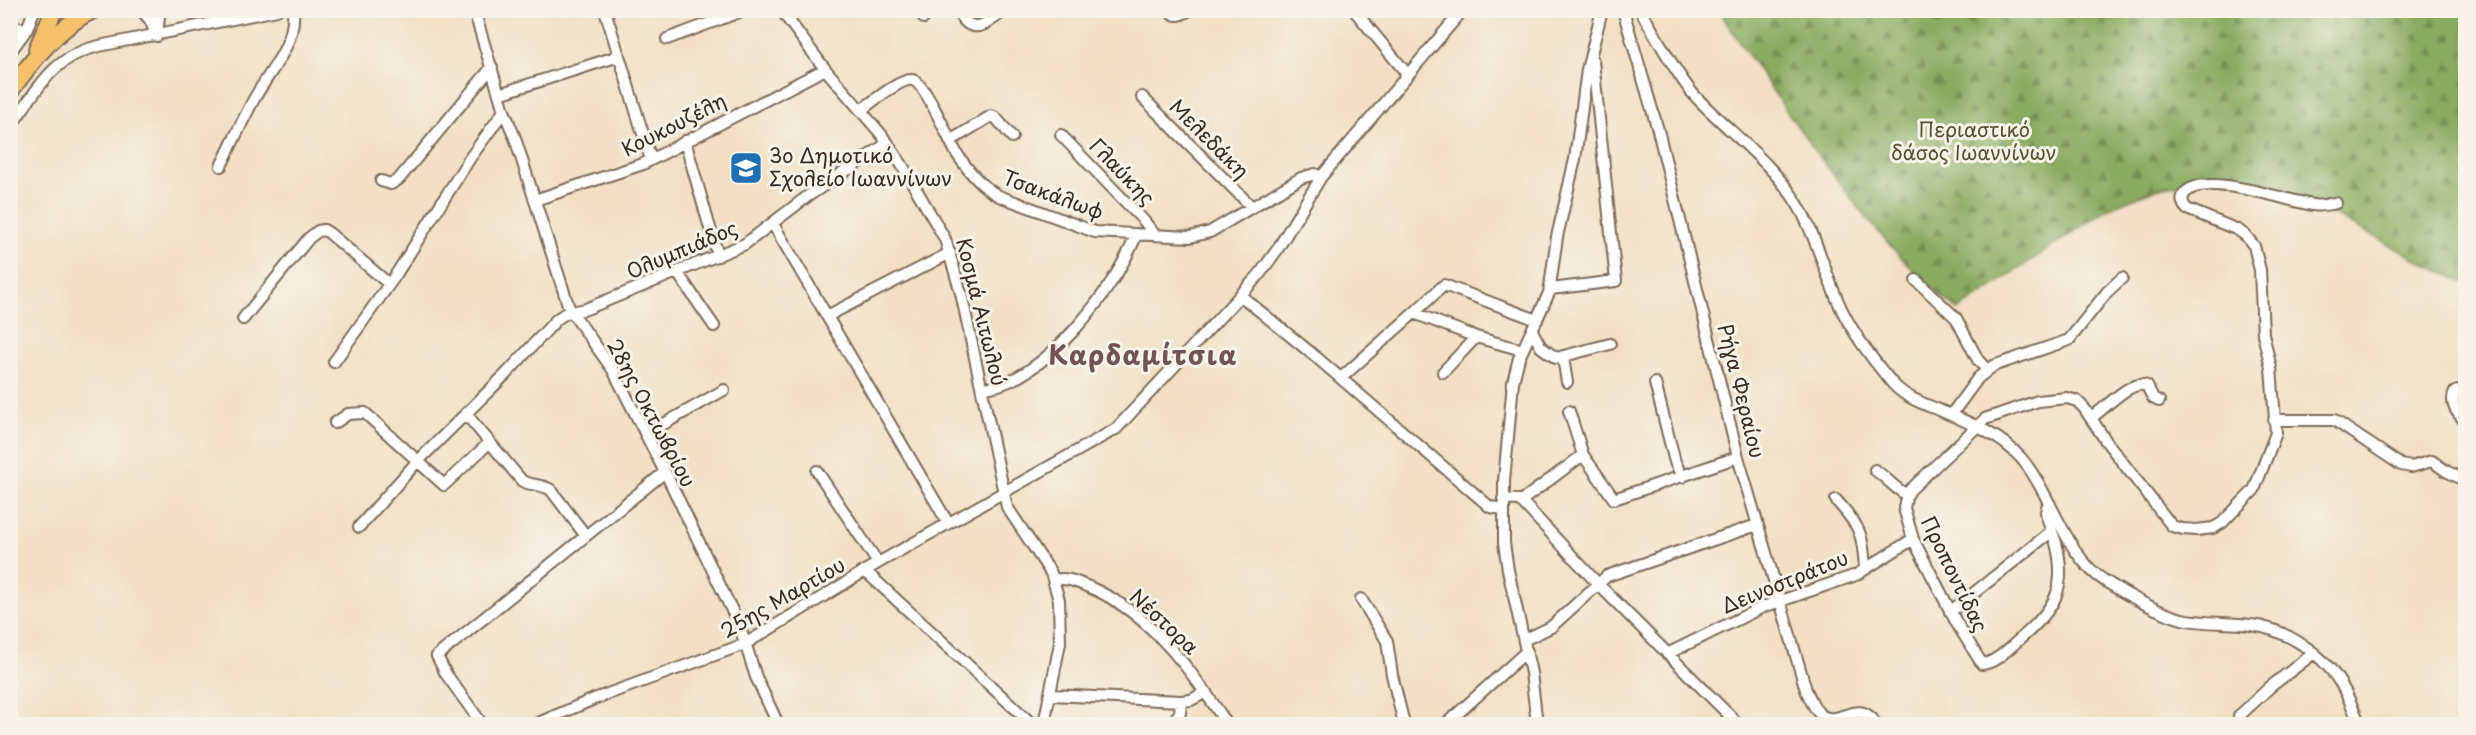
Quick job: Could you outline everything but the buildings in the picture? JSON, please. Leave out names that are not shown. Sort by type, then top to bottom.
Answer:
[{"type":"highway","points":[[29,66],[54,10]]},
{"type":"highway","points":[[10,91],[29,66],[66,27],[93,10]]},
{"type":"street","points":[[10,52],[27,29],[34,10]]},
{"type":"street","points":[[156,10],[159,18],[157,36]]},
{"type":"street","points":[[10,127],[52,71],[71,54],[99,46],[277,10]]},
{"type":"street","points":[[221,166],[256,96],[286,47],[294,26],[293,10]]},
{"type":"street","name":"28ης Οκτωβρίου","points":[[474,10],[504,111],[571,312],[613,370],[646,434],[728,602],[746,644],[756,677],[778,724]]},
{"type":"street","points":[[605,10],[651,160]]},
{"type":"street","points":[[667,39],[745,10]]},
{"type":"street","name":"Κοσμά Αιτωλού","points":[[781,10],[825,69],[888,143],[932,213],[950,253],[1004,494],[1011,515],[1044,561],[1054,580],[1060,608],[1061,628],[1051,695],[1044,724]]},
{"type":"street","points":[[957,10],[966,24],[973,27],[985,23],[1006,10]]},
{"type":"street","points":[[1169,10],[1175,16],[1190,10]]},
{"type":"street","points":[[1354,10],[1408,75]]},
{"type":"street","name":"25ης Μαρτίου","points":[[537,724],[594,699],[746,644],[878,563],[1116,429],[1240,295],[1277,250],[1321,177],[1463,10]]},
{"type":"street","points":[[1537,724],[1534,686],[1508,570],[1503,504],[1512,382],[1522,350],[1551,289],[1557,237],[1575,159],[1589,59],[1602,10]]},
{"type":"street","name":"Ρήγα Φεραίου","points":[[1623,10],[1658,130],[1738,457],[1806,690],[1822,721],[1859,712],[1866,713],[1876,724]]},
{"type":"street","points":[[1640,10],[1694,94],[1779,179],[1793,197],[1804,218],[1839,306],[1877,364],[1908,397],[1977,426],[2003,442],[2020,457],[2086,566],[2109,584],[2172,616],[2201,622],[2269,628],[2291,638],[2314,653],[2340,681],[2360,724]]},
{"type":"street","points":[[141,12],[150,20],[157,36]]},
{"type":"street","points":[[10,27],[27,29]]},
{"type":"street","points":[[499,94],[619,56]]},
{"type":"street","points":[[1551,289],[1616,281],[1593,64],[1589,59]]},
{"type":"street","points":[[381,181],[392,184],[399,179],[492,67]]},
{"type":"street","name":"Κουκουζέλη","points":[[535,200],[651,160],[825,69]]},
{"type":"street","name":"Τσακάλωφ","points":[[861,110],[901,83],[914,80],[924,91],[950,141],[972,174],[993,193],[1090,231],[1190,237],[1201,235],[1301,178],[1315,174],[1321,177]]},
{"type":"street","name":"Μελεδάκη","points":[[1142,97],[1251,207]]},
{"type":"street","points":[[334,362],[504,111]]},
{"type":"street","points":[[950,141],[991,116],[996,118],[1012,137]]},
{"type":"street","name":"Γλαύκης","points":[[1061,135],[1155,235]]},
{"type":"street","points":[[685,141],[718,256]]},
{"type":"street","name":"Ολυμπιάδος","points":[[359,527],[418,462],[557,319],[745,244],[808,196],[888,143]]},
{"type":"street","points":[[1875,470],[1906,496],[1985,419],[2038,401],[2058,397],[2077,401],[2170,523],[2182,530],[2197,530],[2213,528],[2222,523],[2254,490],[2276,438],[2271,368],[2262,323],[2260,270],[2254,246],[2246,236],[2238,230],[2187,209],[2183,205],[2182,198],[2185,193],[2197,187],[2216,186],[2242,188],[2316,206],[2336,203]]},
{"type":"street","points":[[773,224],[948,523]]},
{"type":"street","points":[[243,319],[309,238],[318,231],[324,230],[329,233],[389,284]]},
{"type":"street","points":[[982,388],[1000,386],[1014,380],[1038,363],[1070,334],[1098,302],[1132,247],[1136,235]]},
{"type":"street","points":[[827,316],[950,253]]},
{"type":"street","points":[[677,272],[714,326]]},
{"type":"street","points":[[1951,415],[1987,370],[2007,360],[2068,340],[2107,292],[2122,278]]},
{"type":"street","points":[[1916,280],[1956,318],[1978,360],[1987,370]]},
{"type":"street","points":[[1341,378],[1444,285],[1534,326],[1543,349],[1553,357],[1563,358],[1610,344]]},
{"type":"street","points":[[1240,295],[1341,378],[1490,507],[1521,501],[1583,455]]},
{"type":"street","points":[[1414,313],[1476,337],[1522,350]]},
{"type":"street","points":[[1443,372],[1476,337]]},
{"type":"street","points":[[1563,358],[1567,382]]},
{"type":"street","points":[[1654,383],[1675,462],[1682,477]]},
{"type":"street","points":[[2091,418],[2107,408],[2128,388],[2137,384],[2147,386],[2154,398],[2159,401]]},
{"type":"street","points":[[2466,388],[2456,391],[2452,400],[2456,411],[2466,422]]},
{"type":"street","points":[[646,434],[724,390]]},
{"type":"street","points":[[1569,411],[1583,455],[1614,499],[1738,457]]},
{"type":"street","points":[[336,423],[348,414],[365,413],[444,485],[490,442]]},
{"type":"street","points":[[466,414],[522,481],[530,485],[545,486],[551,490],[586,536]]},
{"type":"street","points":[[2274,420],[2334,420],[2401,465],[2411,467],[2432,461],[2466,481]]},
{"type":"street","points":[[818,471],[878,563]]},
{"type":"street","points":[[482,724],[446,674],[437,656],[665,472]]},
{"type":"street","name":"Προποντίδας","points":[[1906,496],[1904,508],[1913,539],[1950,612],[1982,664],[1999,657],[2031,629],[2047,613],[2058,596],[2060,566],[2052,531]]},
{"type":"street","points":[[1836,500],[1859,527],[1864,543],[1865,569]]},
{"type":"street","points":[[1521,501],[1598,584],[1738,724]]},
{"type":"street","points":[[1950,612],[2052,531],[2046,512],[2050,504]]},
{"type":"street","points":[[1446,724],[1526,645],[1551,627],[1607,576],[1757,525]]},
{"type":"street","name":"Δεινοστράτου","points":[[1667,654],[1781,601],[1849,577],[1913,539]]},
{"type":"street","points":[[865,571],[1032,724]]},
{"type":"street","name":"Νέστορα","points":[[1054,580],[1071,579],[1099,591],[1126,607],[1165,644],[1206,692],[1227,724]]},
{"type":"street","points":[[1361,599],[1387,641],[1392,675],[1404,724]]},
{"type":"street","points":[[2239,716],[2270,687],[2314,653]]},
{"type":"street","points":[[1051,695],[1181,701],[1191,700],[1206,692]]},
{"type":"street","points":[[1171,724],[1180,713],[1181,701]]},
{"type":"green space","name":"Περιαστικό δάσος Ιωαννίνων","points":[[1719,11],[2465,11],[2465,283],[2307,200],[2247,181],[2208,179],[2159,188],[2109,208],[1958,310],[1907,264],[1862,212],[1789,115]]},
{"type":"place","name":"3ο Δημοτικό Σχολείο Ιωαννίνων","points":[[746,168]]},
{"type":"district","name":"Καρδαμίτσια","points":[[1143,356]]}]
